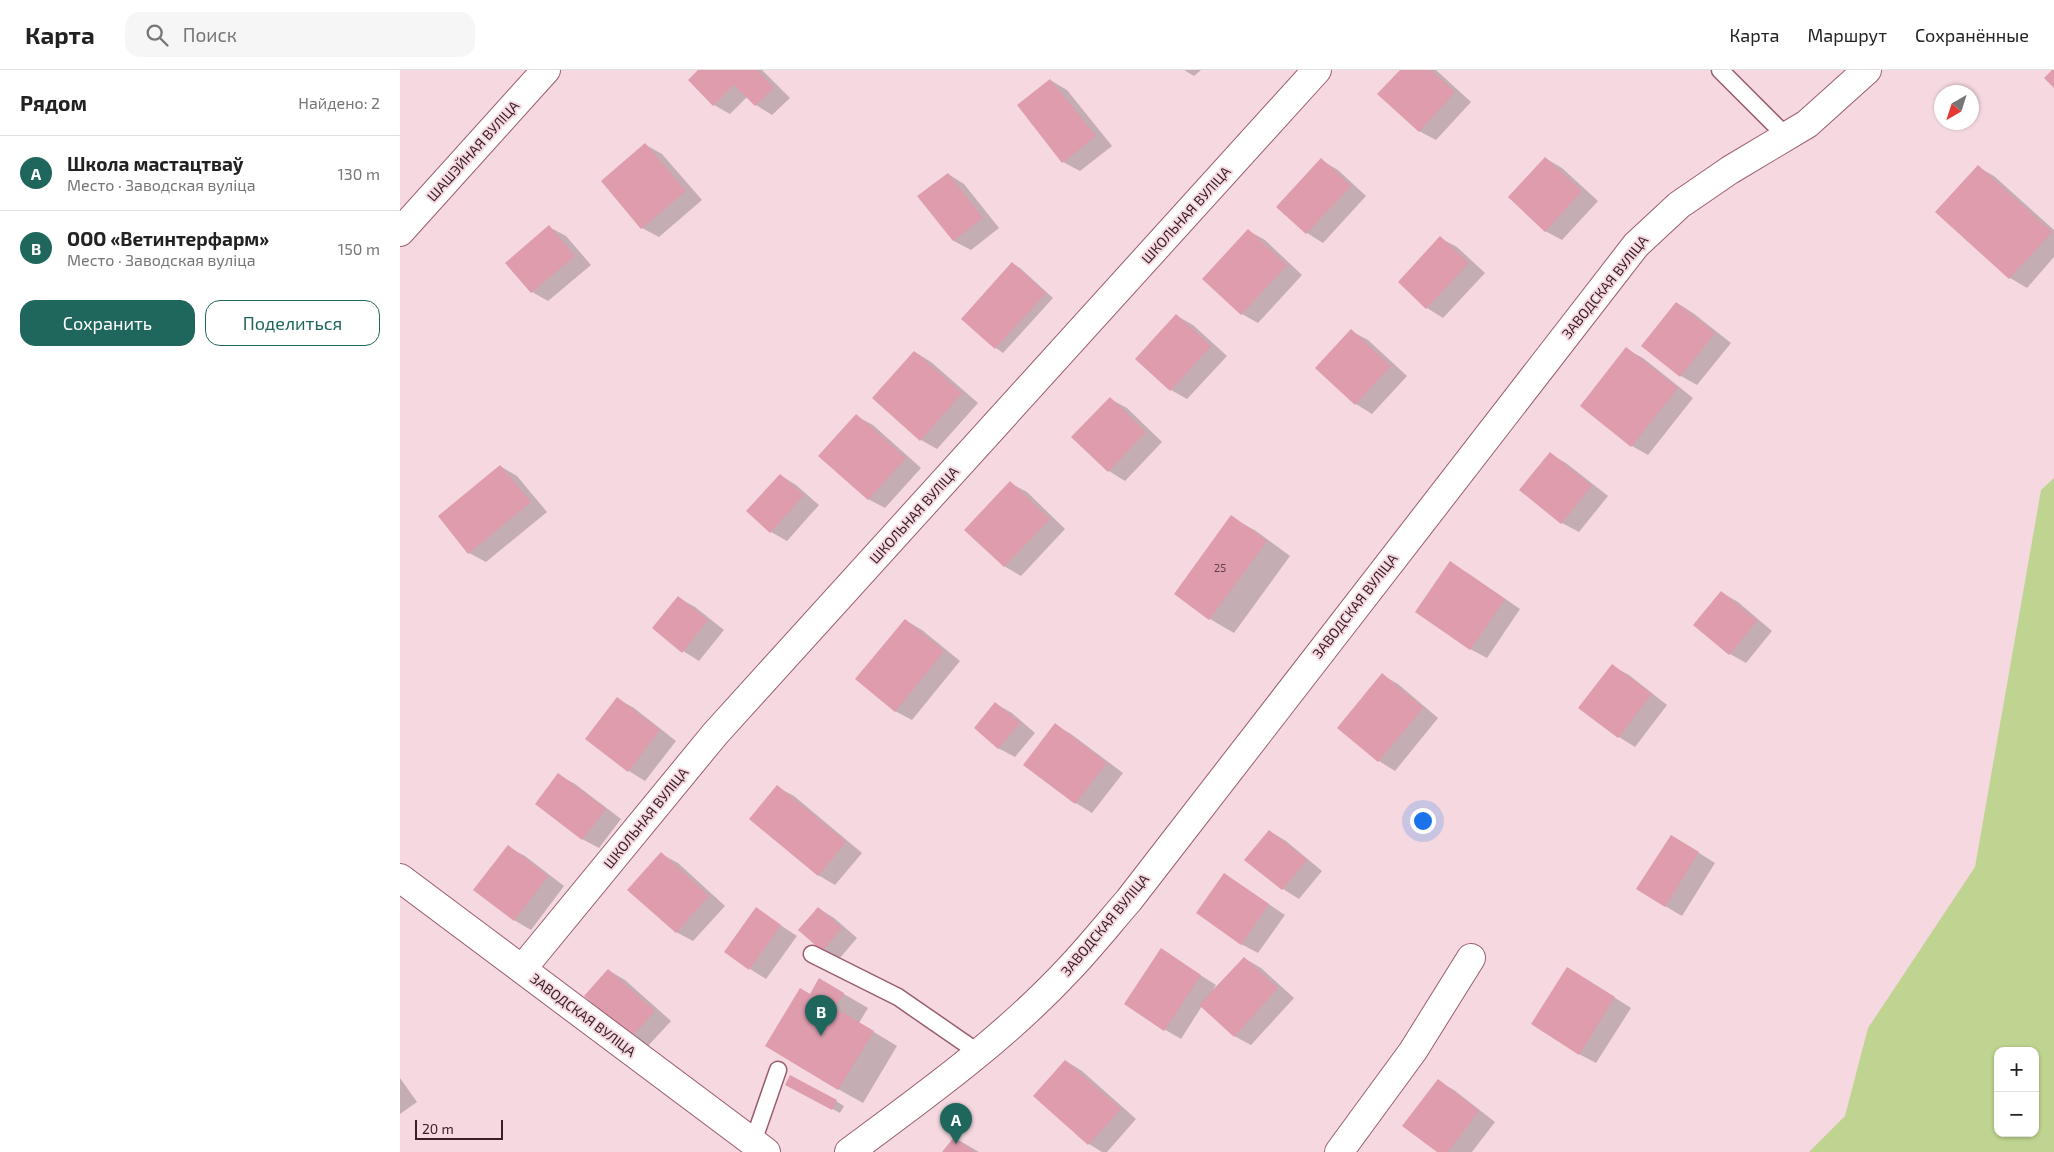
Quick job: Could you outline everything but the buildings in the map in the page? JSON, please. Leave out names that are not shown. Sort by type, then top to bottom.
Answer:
[{"type":"street","name":"ШАШЭЙНАЯ ВУЛІЦА","points":[[400,232],[546,70]]},
{"type":"street","name":"ШКОЛЬНАЯ ВУЛІЦА","points":[[522,969],[715,734],[1317,70]]},
{"type":"street","name":"ЗАВОДСКАЯ ВУЛІЦА","points":[[850,1152],[946,1081],[1011,1025],[1069,970],[1129,900],[1636,245],[1679,205],[1730,170],[1807,124],[1867,70]]},
{"type":"street","name":"ЗАВОДСКАЯ ВУЛІЦА","points":[[400,878],[760,1147]]},
{"type":"street","points":[[1339,1152],[1413,1052],[1471,958]]},
{"type":"lane","points":[[1720,70],[1786,136]]},
{"type":"lane","points":[[812,954],[898,997],[979,1053]]},
{"type":"lane","points":[[760,1147],[778,1070]]},
{"type":"green space","points":[[2054,478],[2054,1152],[1809,1152],[1845,1116],[1868,1028],[1975,867],[2041,490]]},
{"type":"place","name":"ООО «Ветинтерфарм»","points":[[821,1036]]},
{"type":"place","name":"Школа мастацтваў","points":[[956,1144]]}]
